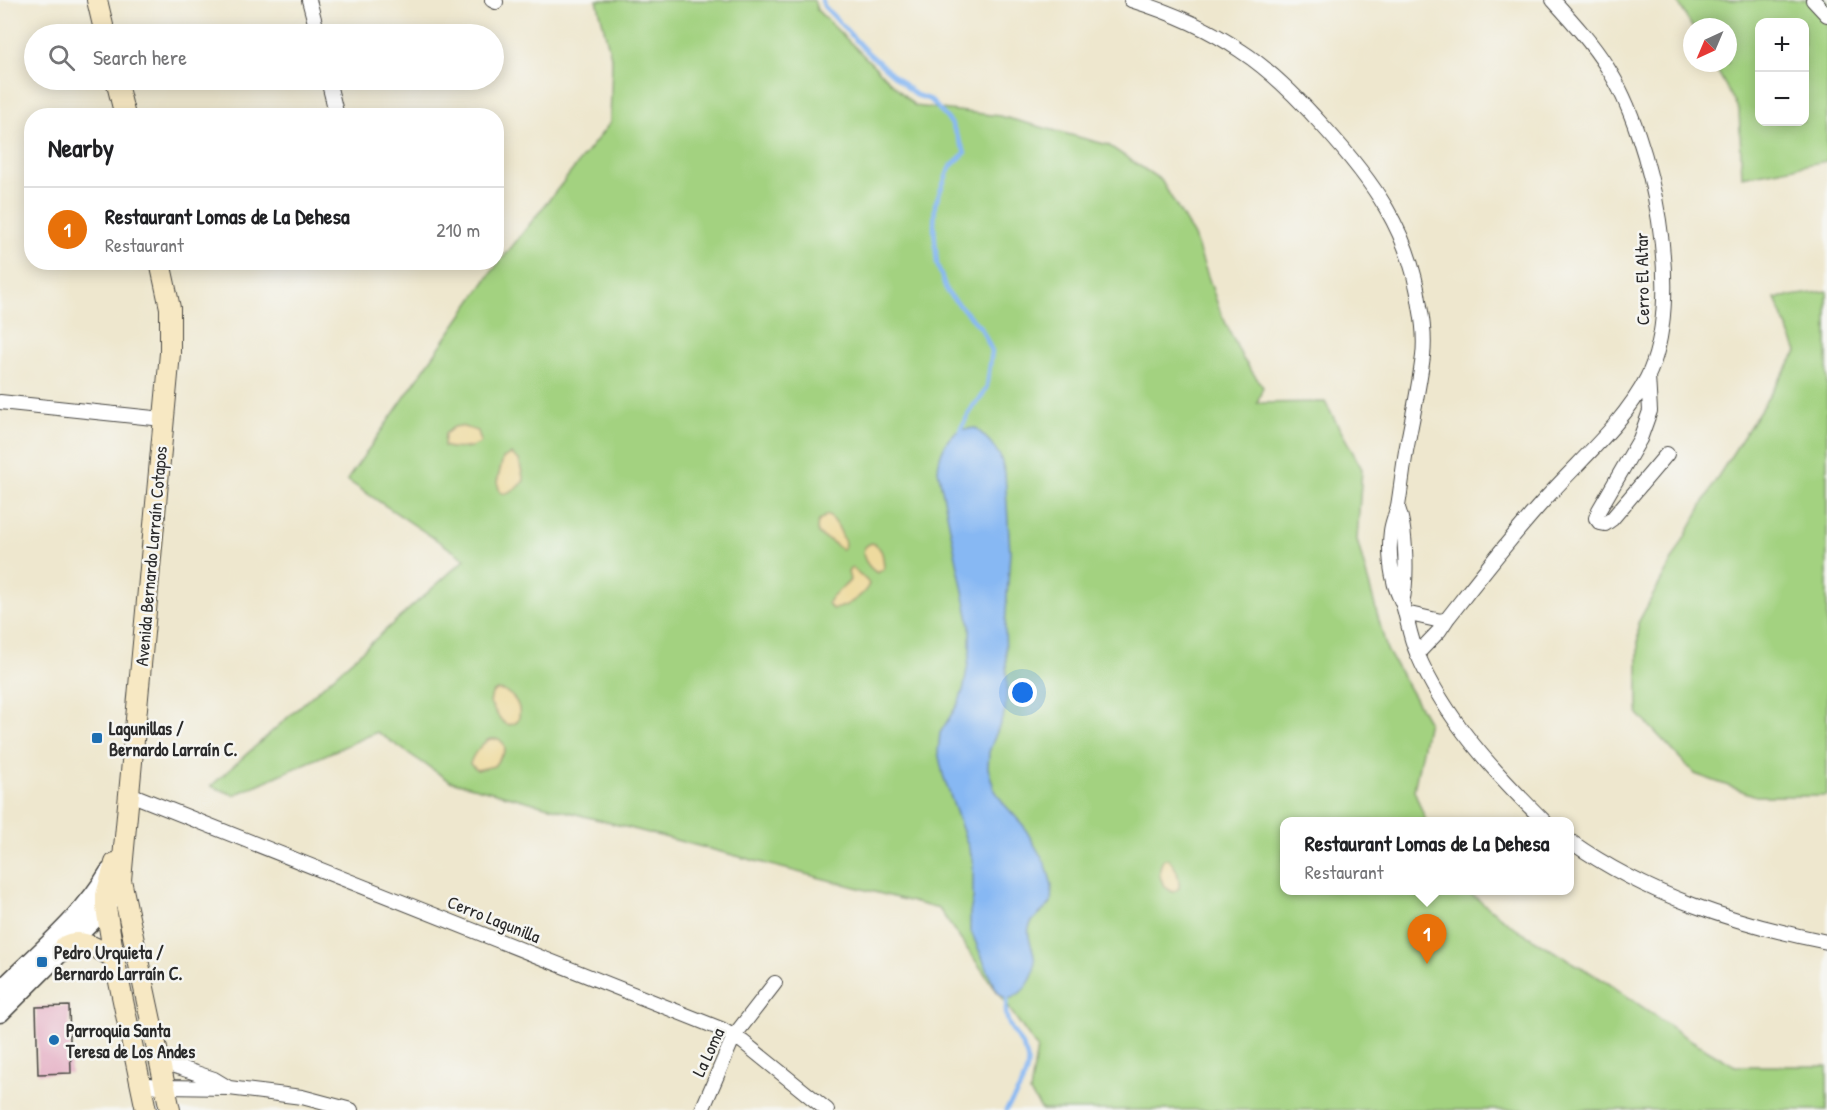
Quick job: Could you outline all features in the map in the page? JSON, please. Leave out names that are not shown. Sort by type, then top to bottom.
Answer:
[{"type":"main road","points":[[97,0],[103,24]]},
{"type":"main road","points":[[118,90],[123,108]]},
{"type":"main road","name":"Avenida Bernardo Larraín Cotapos","points":[[119,865],[130,794],[171,331],[167,292],[162,270]]},
{"type":"main road","points":[[119,865],[106,895],[106,907],[114,958],[146,1110]]},
{"type":"main road","points":[[119,865],[125,905],[170,1110]]},
{"type":"main road","points":[[65,946],[71,943],[84,944],[97,948],[114,958]]},
{"type":"street","points":[[309,0],[315,24]]},
{"type":"street","points":[[1131,0],[1200,27],[1242,51],[1276,78],[1306,107],[1367,176],[1390,212],[1403,239],[1418,286],[1423,324],[1423,353],[1398,508],[1391,529],[1390,554],[1394,583],[1417,654],[1443,703],[1479,752],[1540,817]]},
{"type":"street","name":"Cerro El Altar","points":[[1417,654],[1439,631],[1547,496],[1631,405],[1648,376],[1658,349],[1663,322],[1662,244],[1654,187],[1638,131],[1608,67],[1585,36],[1553,0]]},
{"type":"street","points":[[1813,0],[1827,15]]},
{"type":"street","points":[[330,90],[335,108]]},
{"type":"street","points":[[1648,376],[1650,411],[1640,439],[1599,510],[1596,518],[1600,523],[1605,524],[1612,519],[1666,454]]},
{"type":"street","points":[[0,402],[163,419]]},
{"type":"street","points":[[1403,608],[1441,621],[1447,619]]},
{"type":"street","name":"Cerro Lagunilla","points":[[130,794],[706,1023],[734,1036],[759,1054],[826,1110]]},
{"type":"street","points":[[1574,844],[1619,872],[1686,903],[1742,922],[1827,942]]},
{"type":"street","name":"Avenida Bernardo Larraín Cotapos","points":[[0,991],[80,913],[119,865]]},
{"type":"street","points":[[0,1013],[106,907]]},
{"type":"street","name":"La Loma","points":[[702,1110],[734,1036],[775,983]]},
{"type":"street","points":[[160,1061],[214,1078],[229,1088]]},
{"type":"street","points":[[142,1084],[165,1088],[229,1088],[302,1097],[351,1110]]},
{"type":"green space","points":[[597,0],[814,0],[817,10],[915,106],[1000,116],[1108,145],[1161,180],[1194,236],[1220,311],[1243,359],[1263,387],[1257,403],[1325,402],[1362,469],[1357,540],[1387,650],[1428,721],[1414,790],[1424,817],[1280,817],[1280,895],[1472,895],[1519,931],[1608,983],[1684,1036],[1735,1066],[1827,1066],[1827,1110],[1042,1110],[1030,1093],[1037,1048],[939,909],[450,781],[377,732],[234,795],[211,786],[465,559],[347,480],[491,273],[493,270],[504,270],[504,257],[610,123],[612,61]]},
{"type":"green space","points":[[1677,0],[1827,0],[1827,161],[1742,177],[1739,110],[1718,72],[1737,72],[1737,18],[1687,18]]},
{"type":"green space","points":[[1827,291],[1827,796],[1756,796],[1695,774],[1638,714],[1638,623],[1717,478],[1797,352],[1775,298]]},
{"type":"sand","points":[[460,426],[478,431],[481,442],[463,448],[444,446],[445,434],[454,427]]},
{"type":"sand","points":[[511,454],[519,460],[524,481],[505,494],[500,492],[497,482],[503,458]]},
{"type":"sand","points":[[827,515],[838,527],[845,543],[844,548],[841,549],[820,536],[818,522]]},
{"type":"sand","points":[[872,543],[879,548],[883,557],[884,569],[877,573],[866,562],[863,553],[867,545]]},
{"type":"sand","points":[[852,567],[869,584],[854,601],[832,609],[828,603],[850,580],[848,572]]},
{"type":"sand","points":[[497,690],[508,693],[518,705],[518,721],[513,724],[509,725],[501,720],[490,703],[492,693]]},
{"type":"sand","points":[[490,739],[499,739],[504,744],[505,751],[494,766],[477,770],[470,764],[471,761],[484,743]]},
{"type":"sand","points":[[1164,859],[1171,862],[1178,876],[1179,888],[1173,892],[1162,882],[1160,868]]},
{"type":"water","points":[[976,428],[1000,456],[1005,473],[1010,552],[1005,627],[1007,687],[1005,711],[989,752],[988,768],[994,789],[1023,825],[1046,865],[1052,885],[1051,903],[1032,921],[1029,928],[1034,959],[1033,974],[1021,992],[1007,1000],[998,992],[993,983],[970,929],[973,860],[943,775],[938,752],[940,733],[959,702],[964,687],[970,651],[970,625],[938,470],[944,446],[951,436],[963,429]]},
{"type":"building","name":"Parroquia Santa Teresa de Los Andes","points":[[69,1006],[71,1073],[38,1074],[36,1007]]},
{"type":"waterway","points":[[822,0],[824,6],[866,51],[916,95],[931,100],[951,123],[965,153],[950,167],[935,204],[937,264],[947,292],[981,328],[992,351],[987,386],[960,430]]},
{"type":"waterway","points":[[1006,1110],[1021,1085],[1028,1064],[1024,1049],[1009,1024],[1007,1000]]},
{"type":"place","name":"Lagunillas / Bernardo Larraín C.","points":[[97,738]]},
{"type":"place","name":"Pedro Urquieta / Bernardo Larraín C.","points":[[42,962]]},
{"type":"place","name":"Restaurant Lomas de La Dehesa","points":[[1427,964]]},
{"type":"place","name":"Parroquia Santa Teresa de Los Andes","points":[[54,1040]]}]
